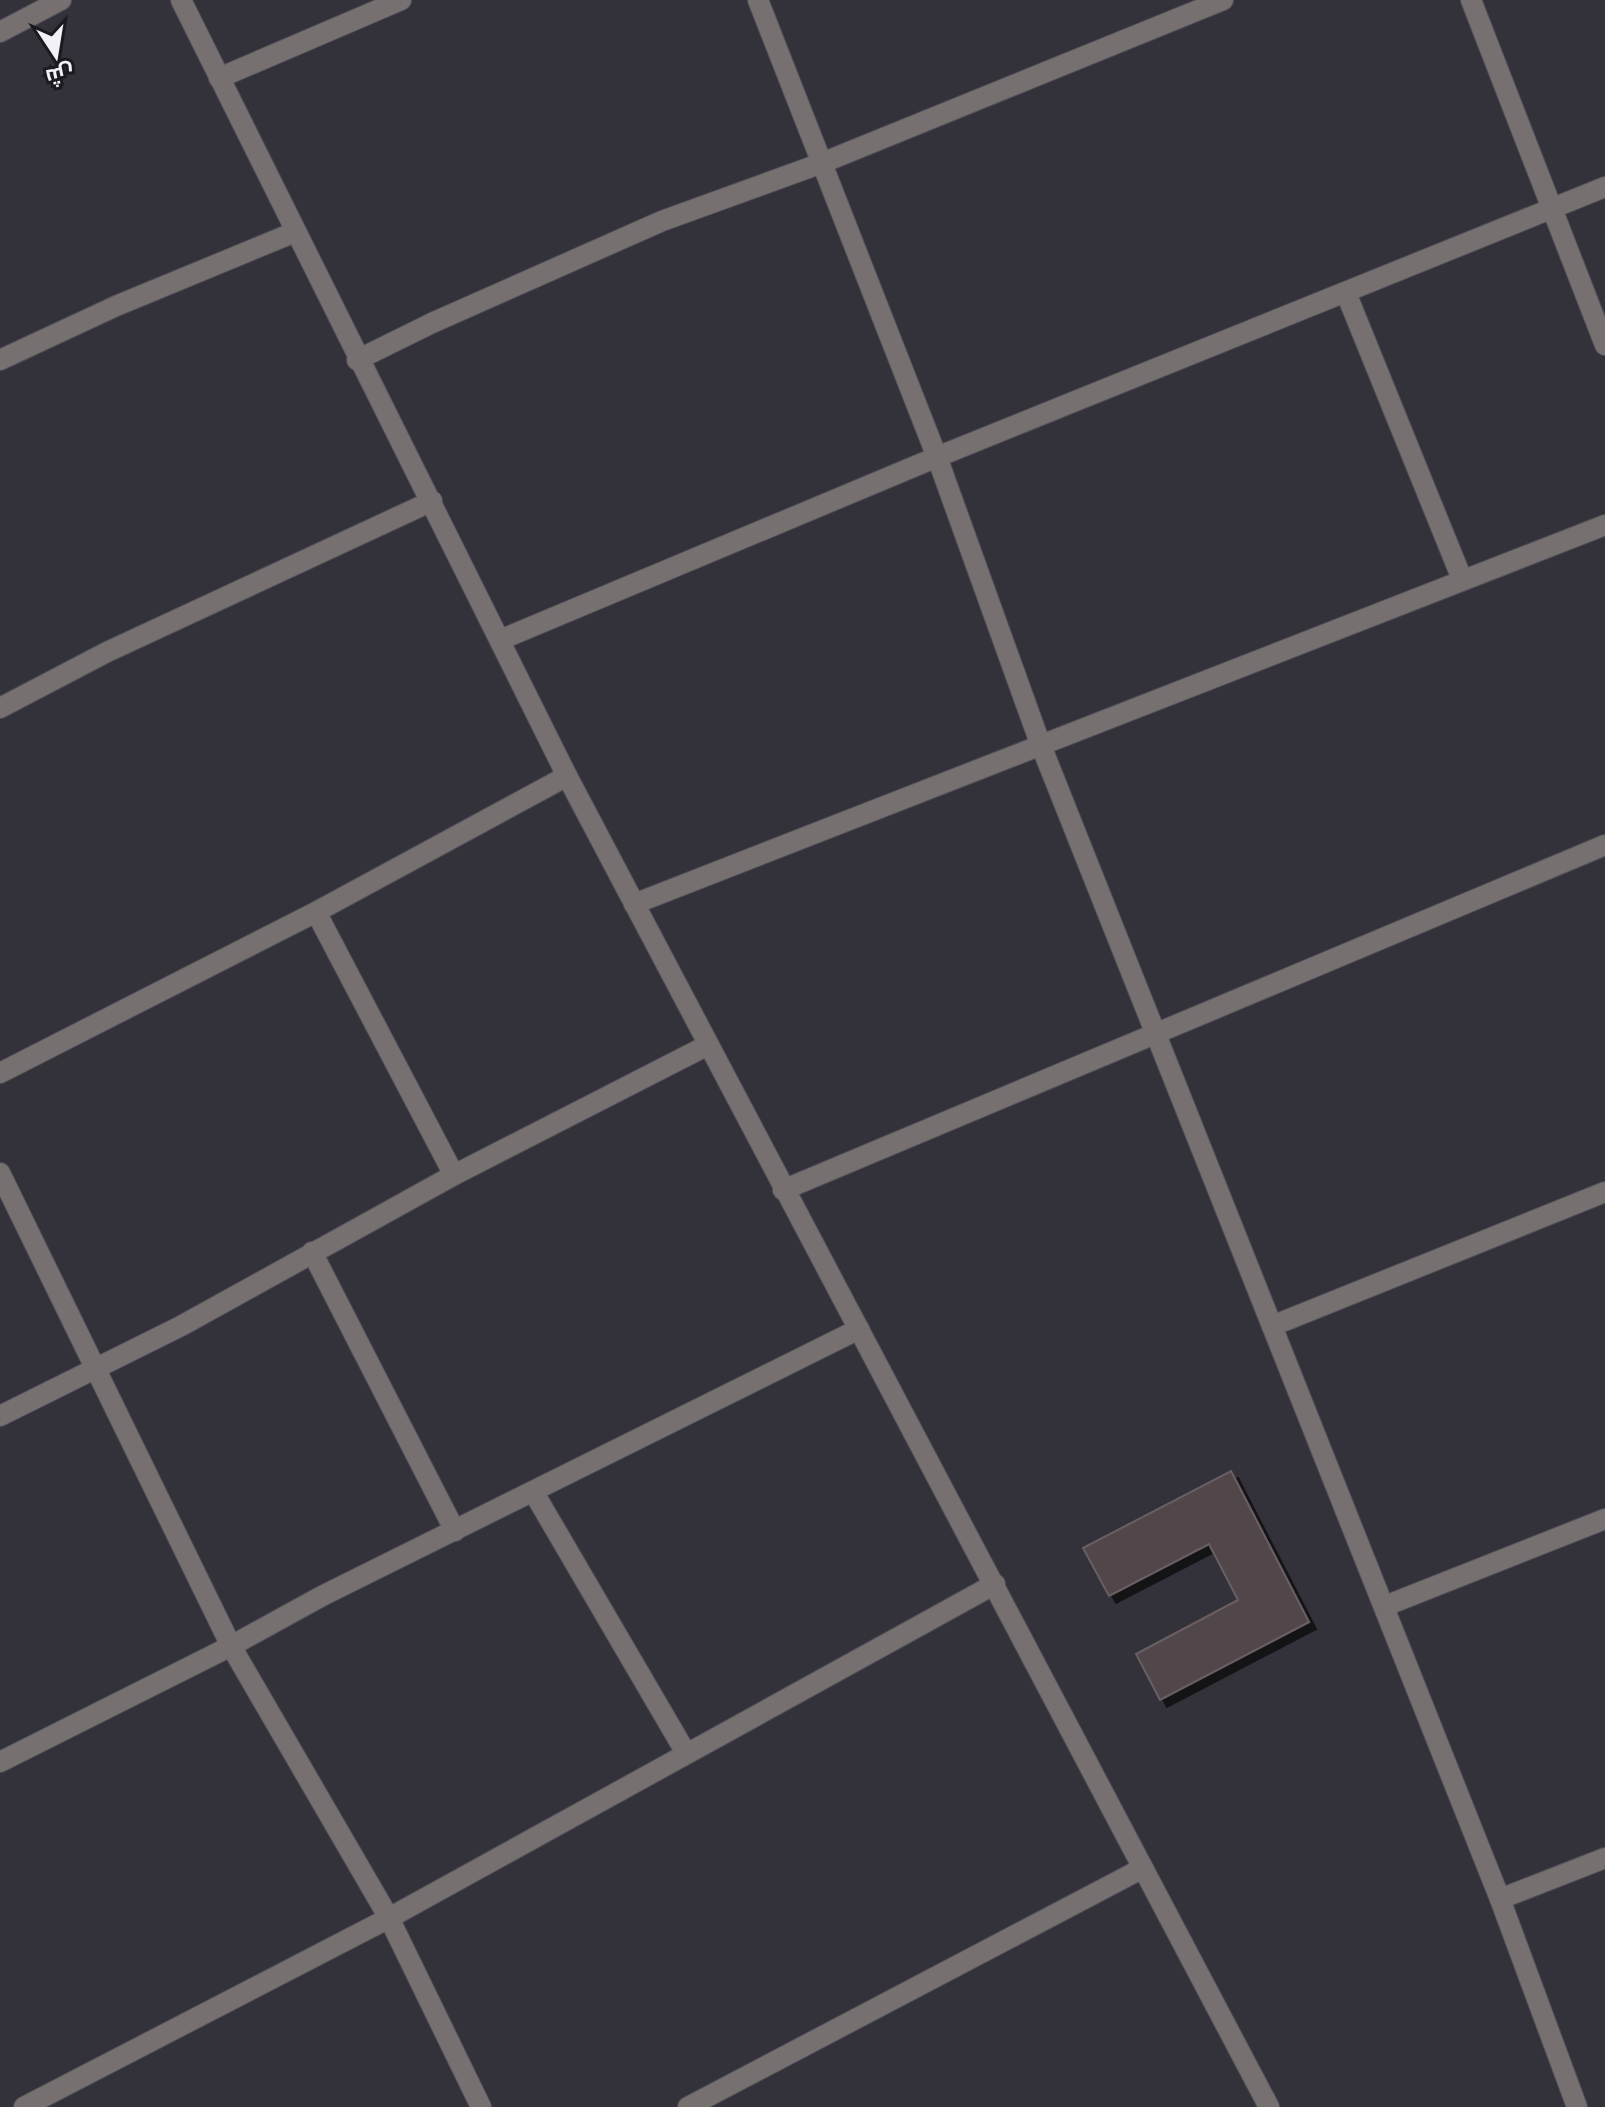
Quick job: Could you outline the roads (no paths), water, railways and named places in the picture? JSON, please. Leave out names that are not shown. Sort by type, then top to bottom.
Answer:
[{"type":"street","points":[[0,32],[61,0]]},
{"type":"street","points":[[181,0],[357,360],[432,501],[567,776],[1269,2107]]},
{"type":"street","points":[[219,78],[401,0]]},
{"type":"street","points":[[758,0],[937,457],[1040,743],[1385,1606],[1500,1899],[1577,2107]]},
{"type":"street","points":[[357,360],[432,323],[662,221],[822,163],[1223,0]]},
{"type":"street","points":[[1471,0],[1605,345]]},
{"type":"street","points":[[500,640],[937,457],[1605,187]]},
{"type":"street","points":[[0,360],[116,306],[295,232]]},
{"type":"street","points":[[1346,293],[1462,579]]},
{"type":"street","points":[[0,708],[107,652],[432,501]]},
{"type":"street","points":[[634,904],[1605,525]]},
{"type":"street","points":[[0,1073],[316,912],[567,776]]},
{"type":"street","points":[[783,1190],[1605,845]]},
{"type":"street","points":[[316,912],[454,1175]]},
{"type":"street","points":[[0,1416],[181,1326],[454,1175],[708,1045]]},
{"type":"street","points":[[0,1173],[231,1646],[389,1918],[481,2107]]},
{"type":"street","points":[[1272,1326],[1605,1192]]},
{"type":"street","points":[[312,1252],[455,1531]]},
{"type":"street","points":[[0,1762],[231,1646],[322,1596],[859,1329]]},
{"type":"street","points":[[534,1493],[686,1753]]},
{"type":"street","points":[[1385,1606],[1605,1519]]},
{"type":"street","points":[[24,2107],[389,1918],[995,1584]]},
{"type":"street","points":[[1500,1899],[1605,1858]]},
{"type":"street","points":[[688,2107],[1143,1868]]}]
